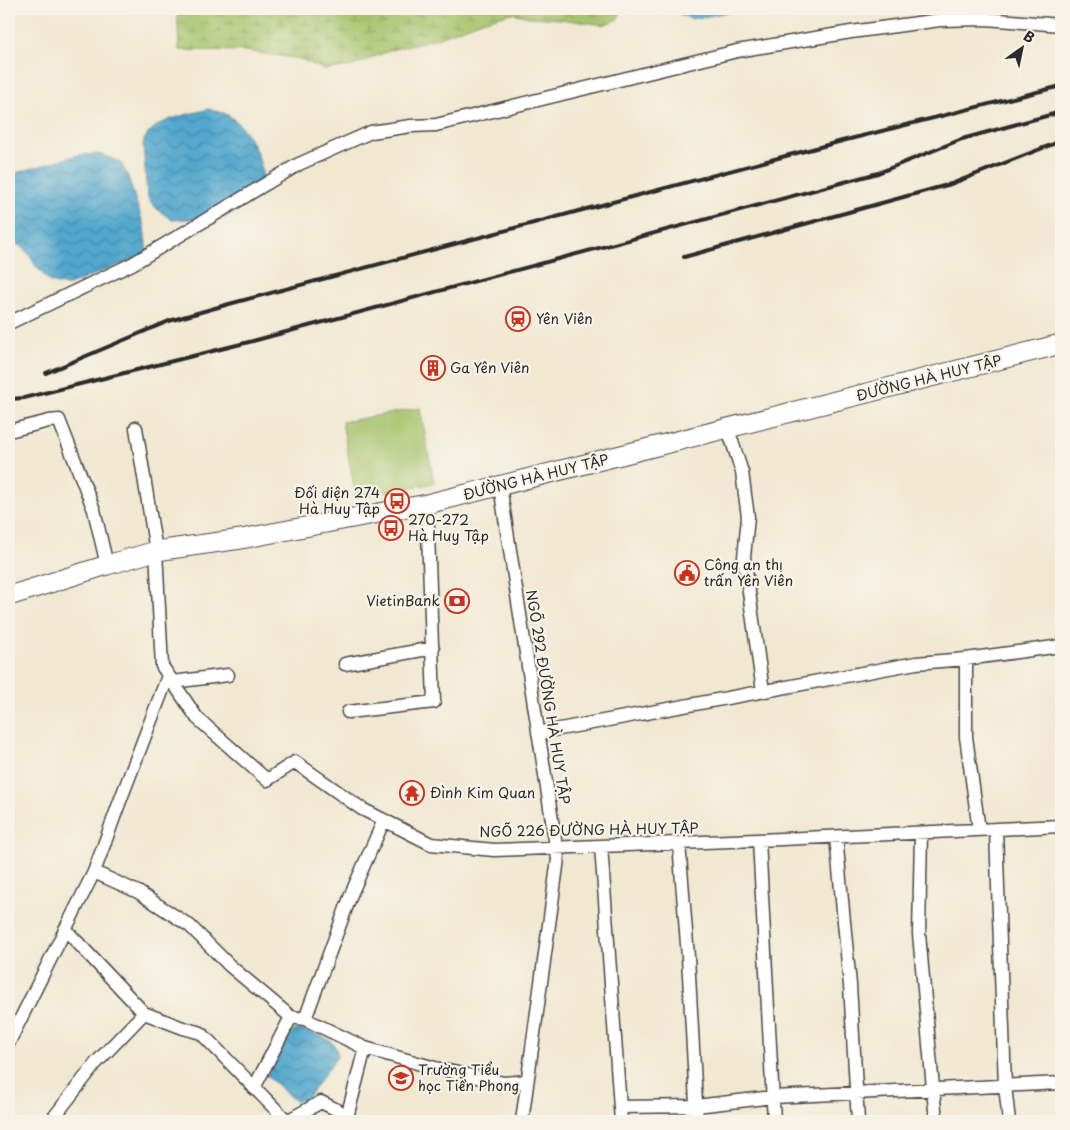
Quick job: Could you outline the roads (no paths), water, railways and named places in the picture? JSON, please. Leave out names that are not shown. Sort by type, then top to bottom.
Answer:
[{"type":"main road","name":"ĐƯỜNG HÀ HUY TẬP","points":[[9,596],[156,551],[241,539],[427,504],[1061,344]]},
{"type":"street","points":[[9,323],[132,264],[299,164],[371,132],[411,126],[436,125],[737,52],[948,15],[986,20],[1061,25]]},
{"type":"street","points":[[9,431],[59,420],[94,510],[107,565]]},
{"type":"street","name":"NGÕ 226 ĐƯỜNG HÀ HUY TẬP","points":[[136,428],[156,551],[162,666],[197,718],[267,780],[295,762],[362,809],[432,844],[494,850],[1061,826]]},
{"type":"street","points":[[728,429],[742,472],[748,517],[744,557],[763,691]]},
{"type":"street","name":"NGÕ 292 ĐƯỜNG HÀ HUY TẬP","points":[[500,486],[558,859],[522,1121]]},
{"type":"street","points":[[348,712],[434,702],[427,504]]},
{"type":"street","points":[[538,733],[916,663],[966,659],[1061,646]]},
{"type":"street","points":[[345,664],[433,648]]},
{"type":"street","points":[[966,659],[966,737],[979,830]]},
{"type":"street","points":[[9,1042],[94,872],[120,801],[170,679],[228,675]]},
{"type":"street","points":[[305,1019],[352,892],[384,820]]},
{"type":"street","points":[[996,830],[1005,1086],[1009,1121]]},
{"type":"street","points":[[921,833],[919,934],[936,1121]]},
{"type":"street","points":[[836,837],[858,1121]]},
{"type":"street","points":[[760,840],[774,1121]]},
{"type":"street","points":[[679,843],[688,957],[697,1121]]},
{"type":"street","points":[[601,846],[621,1121]]},
{"type":"street","points":[[94,872],[138,892],[190,926],[230,966],[291,1017],[305,1019],[365,1048],[435,1068],[504,1083],[527,1081]]},
{"type":"street","points":[[65,929],[144,1013],[200,1033],[288,1121],[321,1102],[346,1118],[365,1048]]},
{"type":"street","points":[[51,1121],[96,1063],[144,1013]]},
{"type":"street","points":[[254,1088],[291,1017]]},
{"type":"street","points":[[620,1108],[696,1106],[772,1097],[1061,1083]]},
{"type":"water","points":[[669,9],[746,9],[691,19]]},
{"type":"water","points":[[209,109],[228,115],[248,135],[260,162],[263,180],[262,187],[257,199],[223,218],[172,220],[158,210],[147,195],[143,144],[153,129],[170,119]]},
{"type":"water","points":[[100,154],[120,162],[127,174],[144,226],[147,254],[66,286],[50,282],[35,265],[30,255],[20,246],[9,241],[9,175],[78,155]]},
{"type":"water","points":[[296,1029],[316,1034],[329,1040],[337,1050],[337,1057],[307,1098],[296,1102],[267,1076],[282,1044]]},
{"type":"railway","points":[[46,373],[169,321],[229,304],[846,140],[1061,86]]},
{"type":"railway","points":[[9,399],[24,398],[249,342],[878,173],[962,139],[1061,112]]},
{"type":"railway","points":[[684,257],[951,184],[1061,141]]},
{"type":"place","name":"Yên Viên","points":[[518,319]]},
{"type":"place","name":"Ga Yên Viên","points":[[433,368]]},
{"type":"place","name":"Đối diện 274 Hà Huy Tập","points":[[397,501]]},
{"type":"place","name":"270-272 Hà Huy Tập","points":[[391,528]]},
{"type":"place","name":"Công an thị trấn Yên Viên","points":[[687,573]]},
{"type":"place","name":"VietinBank","points":[[457,601]]},
{"type":"place","name":"Đình Kim Quan","points":[[412,793]]},
{"type":"place","name":"Trường Tiểu học Tiền Phong","points":[[401,1078]]}]
